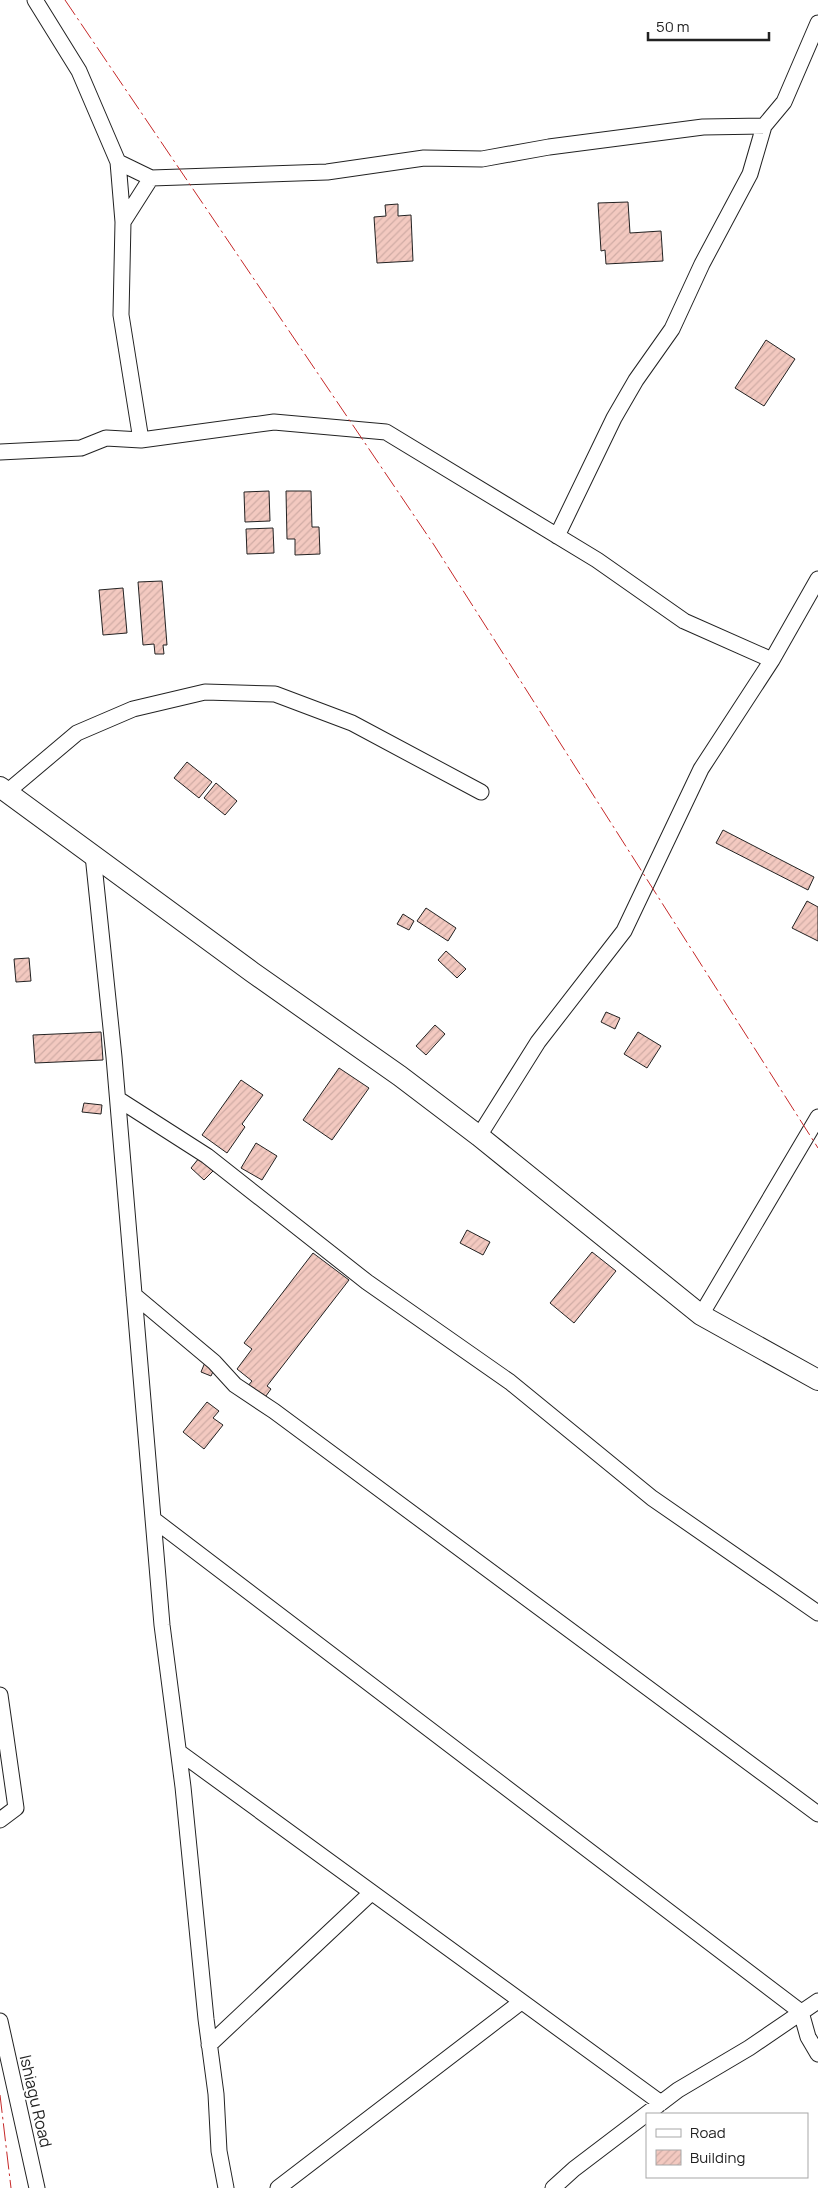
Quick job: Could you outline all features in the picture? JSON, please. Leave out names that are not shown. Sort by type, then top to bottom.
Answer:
[{"type":"street","points":[[35,0],[79,71],[118,162],[123,222],[121,315],[141,440]]},
{"type":"street","points":[[556,536],[614,418],[636,380],[672,329],[702,264],[750,174],[764,126],[784,102],[818,23]]},
{"type":"street","points":[[118,162],[151,178],[327,172],[424,158],[482,159],[549,147],[703,127],[764,126]]},
{"type":"street","points":[[123,222],[151,178]]},
{"type":"street","points":[[0,452],[81,448],[106,438],[141,440],[274,422],[386,432],[597,560],[684,621],[772,660]]},
{"type":"street","points":[[479,1136],[538,1042],[624,931],[700,769],[772,660],[818,579]]},
{"type":"street","points":[[481,792],[352,723],[276,694],[205,692],[133,709],[77,733],[3,789],[252,972],[400,1076],[479,1136],[701,1315],[818,1380]]},
{"type":"street","points":[[93,855],[118,1099],[162,1624],[179,1752],[209,2045],[216,2094],[219,2151],[226,2188]]},
{"type":"street","points":[[118,1099],[208,1156],[367,1282],[510,1382],[652,1498],[818,1613]]},
{"type":"street","points":[[701,1315],[818,1117]]},
{"type":"street","points":[[134,1295],[214,1362],[235,1384],[818,1814]]},
{"type":"street","points":[[153,1519],[801,2012],[808,2037],[818,2054]]},
{"type":"street","points":[[0,1696],[16,1808],[0,1820]]},
{"type":"street","points":[[179,1752],[661,2103]]},
{"type":"street","points":[[209,2045],[371,1893]]},
{"type":"street","points":[[648,2113],[678,2090],[749,2048],[818,2001]]},
{"type":"street","points":[[278,2188],[522,2002]]},
{"type":"street","name":"Ishiagu Road","points":[[0,2021],[37,2188]]},
{"type":"street","points":[[552,2188],[646,2114]]},
{"type":"building","points":[[628,202],[630,233],[661,231],[663,261],[606,264],[605,250],[601,251],[598,203]]},
{"type":"building","points":[[398,204],[398,216],[411,215],[413,261],[377,263],[374,217],[386,216],[385,205]]},
{"type":"building","points":[[766,340],[795,359],[764,406],[735,388]]},
{"type":"building","points":[[269,491],[270,521],[245,522],[244,492]]},
{"type":"building","points":[[286,491],[311,491],[312,527],[319,527],[320,554],[295,555],[295,539],[287,539]]},
{"type":"building","points":[[273,528],[274,553],[247,554],[246,529]]},
{"type":"building","points":[[162,581],[167,645],[163,645],[164,654],[155,654],[154,644],[143,645],[138,582]]},
{"type":"building","points":[[123,588],[127,633],[103,635],[99,590]]},
{"type":"building","points":[[187,762],[212,782],[199,798],[174,778]]},
{"type":"building","points":[[216,783],[237,801],[225,815],[204,798]]},
{"type":"building","points":[[723,830],[814,877],[808,890],[716,843]]},
{"type":"building","points":[[807,901],[818,907],[818,941],[792,928]]},
{"type":"building","points":[[426,908],[456,928],[448,941],[417,921]]},
{"type":"building","points":[[403,914],[414,921],[409,930],[397,924]]},
{"type":"building","points":[[446,951],[466,969],[457,978],[438,960]]},
{"type":"building","points":[[29,958],[31,981],[16,982],[14,959]]},
{"type":"building","points":[[606,1012],[620,1018],[615,1029],[601,1022]]},
{"type":"building","points":[[435,1025],[445,1034],[426,1055],[416,1046]]},
{"type":"building","points":[[101,1032],[103,1060],[35,1063],[33,1035]]},
{"type":"building","points":[[638,1032],[661,1046],[647,1068],[624,1054]]},
{"type":"building","points":[[339,1068],[369,1088],[332,1140],[303,1120]]},
{"type":"building","points":[[241,1080],[263,1095],[242,1124],[245,1127],[227,1153],[202,1135]]},
{"type":"building","points":[[84,1103],[102,1105],[101,1114],[82,1112]]},
{"type":"building","points":[[256,1143],[277,1156],[262,1180],[241,1168]]},
{"type":"building","points":[[199,1158],[213,1171],[204,1180],[191,1168]]},
{"type":"building","points":[[467,1230],[490,1242],[483,1255],[460,1243]]},
{"type":"building","points":[[592,1252],[616,1271],[574,1323],[550,1303]]},
{"type":"building","points":[[313,1253],[349,1280],[267,1386],[271,1389],[263,1400],[247,1387],[252,1381],[237,1369],[252,1349],[244,1343]]},
{"type":"building","points":[[206,1360],[216,1365],[211,1376],[201,1372]]},
{"type":"building","points":[[207,1402],[219,1411],[213,1418],[223,1425],[204,1449],[183,1432]]},
{"type":"power","points":[[65,0],[434,545],[818,1148]]},
{"type":"power","points":[[0,2095],[11,2188]]}]
